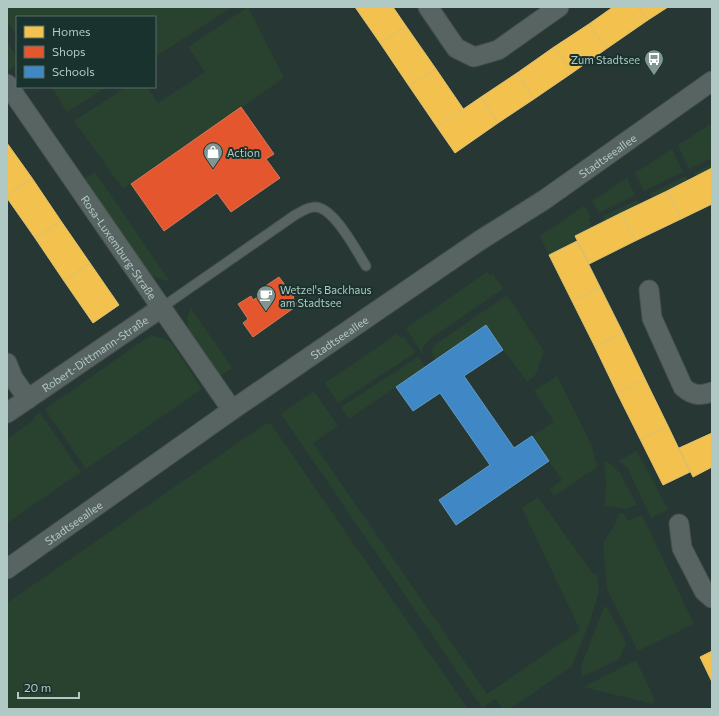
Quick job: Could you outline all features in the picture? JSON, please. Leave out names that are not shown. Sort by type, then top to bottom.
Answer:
[{"type":"street","points":[[428,7],[456,48],[474,57],[498,50],[559,7]]},
{"type":"street","name":"Stadtseeallee","points":[[7,569],[232,410],[479,241],[544,200],[712,81]]},
{"type":"street","name":"Rosa-Luxemburg-Straße","points":[[7,84],[232,410]]},
{"type":"street","points":[[649,290],[652,318],[683,387],[689,393],[698,396],[712,392]]},
{"type":"street","name":"Robert-Dittmann-Straße","points":[[7,413],[161,308]]},
{"type":"street","points":[[7,363],[13,378],[28,399]]},
{"type":"street","points":[[679,524],[682,548],[704,591],[712,598]]},
{"type":"lane","points":[[161,308],[306,209],[316,207],[325,211],[336,220],[366,266]]},
{"type":"green space","points":[[7,7],[232,7],[156,56],[156,16],[16,16],[16,34],[7,20]]},
{"type":"green space","points":[[248,7],[284,78],[123,189],[74,121],[124,88],[148,88],[158,103],[205,72],[188,47]]},
{"type":"green space","points":[[7,42],[16,56],[16,65],[9,70],[7,68]]},
{"type":"green space","points":[[52,88],[105,88],[67,112]]},
{"type":"green space","points":[[712,123],[712,158],[689,169],[678,145]]},
{"type":"green space","points":[[672,149],[683,172],[644,191],[635,173]]},
{"type":"green space","points":[[712,164],[712,168],[696,176],[694,173]]},
{"type":"green space","points":[[95,172],[170,282],[151,276],[83,180]]},
{"type":"green space","points":[[686,176],[688,180],[652,198],[650,194]]},
{"type":"green space","points":[[627,178],[635,195],[599,213],[592,201]]},
{"type":"green space","points":[[637,200],[639,204],[605,221],[603,216]]},
{"type":"green space","points":[[584,206],[591,217],[588,219],[592,227],[575,236],[577,241],[549,255],[540,236]]},
{"type":"green space","points":[[487,272],[490,276],[493,274],[503,289],[431,338],[423,347],[423,355],[406,328]]},
{"type":"green space","points":[[507,295],[544,351],[536,374],[527,382],[486,325],[435,360],[431,352],[436,344]]},
{"type":"green space","points":[[191,308],[232,368],[220,376],[189,332],[187,317]]},
{"type":"green space","points":[[397,334],[401,338],[404,337],[415,353],[338,403],[325,383]]},
{"type":"green space","points":[[151,335],[166,339],[172,344],[202,389],[86,469],[45,409]]},
{"type":"green space","points":[[418,357],[425,367],[349,419],[341,407]]},
{"type":"green space","points":[[557,376],[591,444],[597,467],[554,496],[550,489],[562,480],[532,436],[554,422],[534,391]]},
{"type":"green space","points":[[314,391],[338,426],[313,443],[487,694],[580,630],[522,508],[538,497],[594,575],[597,573],[599,591],[589,624],[572,666],[510,709],[503,709],[495,699],[482,708],[281,414]]},
{"type":"green space","points":[[40,413],[81,472],[7,523],[7,439],[34,420],[35,416]]},
{"type":"green space","points":[[265,424],[271,424],[468,709],[7,709],[7,603]]},
{"type":"green space","points":[[637,451],[668,510],[651,518],[627,467],[618,461]]},
{"type":"green space","points":[[607,461],[620,473],[637,505],[624,509],[605,506],[606,479],[604,462]]},
{"type":"green space","points":[[624,513],[627,521],[642,515],[694,624],[638,651],[607,589],[603,543],[613,528],[619,514]]},
{"type":"green space","points":[[604,607],[607,607],[626,643],[619,659],[582,677],[581,667]]},
{"type":"green space","points":[[636,660],[655,700],[653,704],[583,687]]},
{"type":"building: Homes","points":[[355,7],[393,7],[406,26],[380,43]]},
{"type":"building: Homes","points":[[613,7],[638,7],[648,20],[606,49],[589,24]]},
{"type":"building: Homes","points":[[638,7],[668,7],[648,20]]},
{"type":"building: Homes","points":[[589,24],[606,49],[572,73],[554,47]]},
{"type":"building: Homes","points":[[406,26],[436,69],[409,86],[380,43]]},
{"type":"building: Homes","points":[[554,47],[572,73],[534,99],[517,73]]},
{"type":"building: Homes","points":[[436,69],[464,110],[437,127],[409,86]]},
{"type":"building: Homes","points":[[517,73],[534,99],[498,123],[481,97]]},
{"type":"building: Homes","points":[[481,97],[498,123],[455,153],[437,127]]},
{"type":"building: Homes","points":[[7,143],[32,178],[7,195]]},
{"type":"building: Homes","points":[[712,168],[712,204],[681,219],[667,191]]},
{"type":"building: Homes","points":[[32,178],[61,221],[35,238],[7,198],[7,195]]},
{"type":"building: Homes","points":[[667,191],[681,219],[635,241],[621,213]]},
{"type":"building: Homes","points":[[621,213],[635,241],[589,264],[575,236]]},
{"type":"building: Homes","points":[[61,221],[90,263],[64,281],[35,238]]},
{"type":"building: Homes","points":[[577,241],[600,287],[572,301],[549,255]]},
{"type":"building: Homes","points":[[90,263],[119,305],[93,323],[64,281]]},
{"type":"building: Homes","points":[[600,287],[623,333],[595,347],[572,301]]},
{"type":"building: Homes","points":[[623,333],[645,379],[617,393],[595,347]]},
{"type":"building: Homes","points":[[645,379],[668,426],[640,439],[617,393]]},
{"type":"building: Homes","points":[[668,426],[690,472],[663,485],[640,439]]},
{"type":"building: Homes","points":[[712,433],[712,467],[693,477],[679,448]]},
{"type":"building: Homes","points":[[712,651],[712,682],[700,657]]},
{"type":"building: Shops","name":"Action","points":[[241,107],[274,154],[266,159],[280,178],[231,212],[217,193],[164,231],[131,184]]},
{"type":"building: Shops","name":"Wetzel's Backhaus am Stadtsee","points":[[279,277],[298,305],[253,337],[243,323],[248,319],[238,304],[251,296],[253,300],[267,291],[264,287]]},
{"type":"building: Schools","points":[[486,325],[503,350],[464,376],[514,448],[532,436],[549,461],[456,525],[439,500],[490,465],[440,393],[413,411],[396,387]]},
{"type":"place","name":"Zum Stadtsee","points":[[654,76]]},
{"type":"place","name":"Action","points":[[213,169]]},
{"type":"place","name":"Wetzel's Backhaus am Stadtsee","points":[[266,312]]}]
